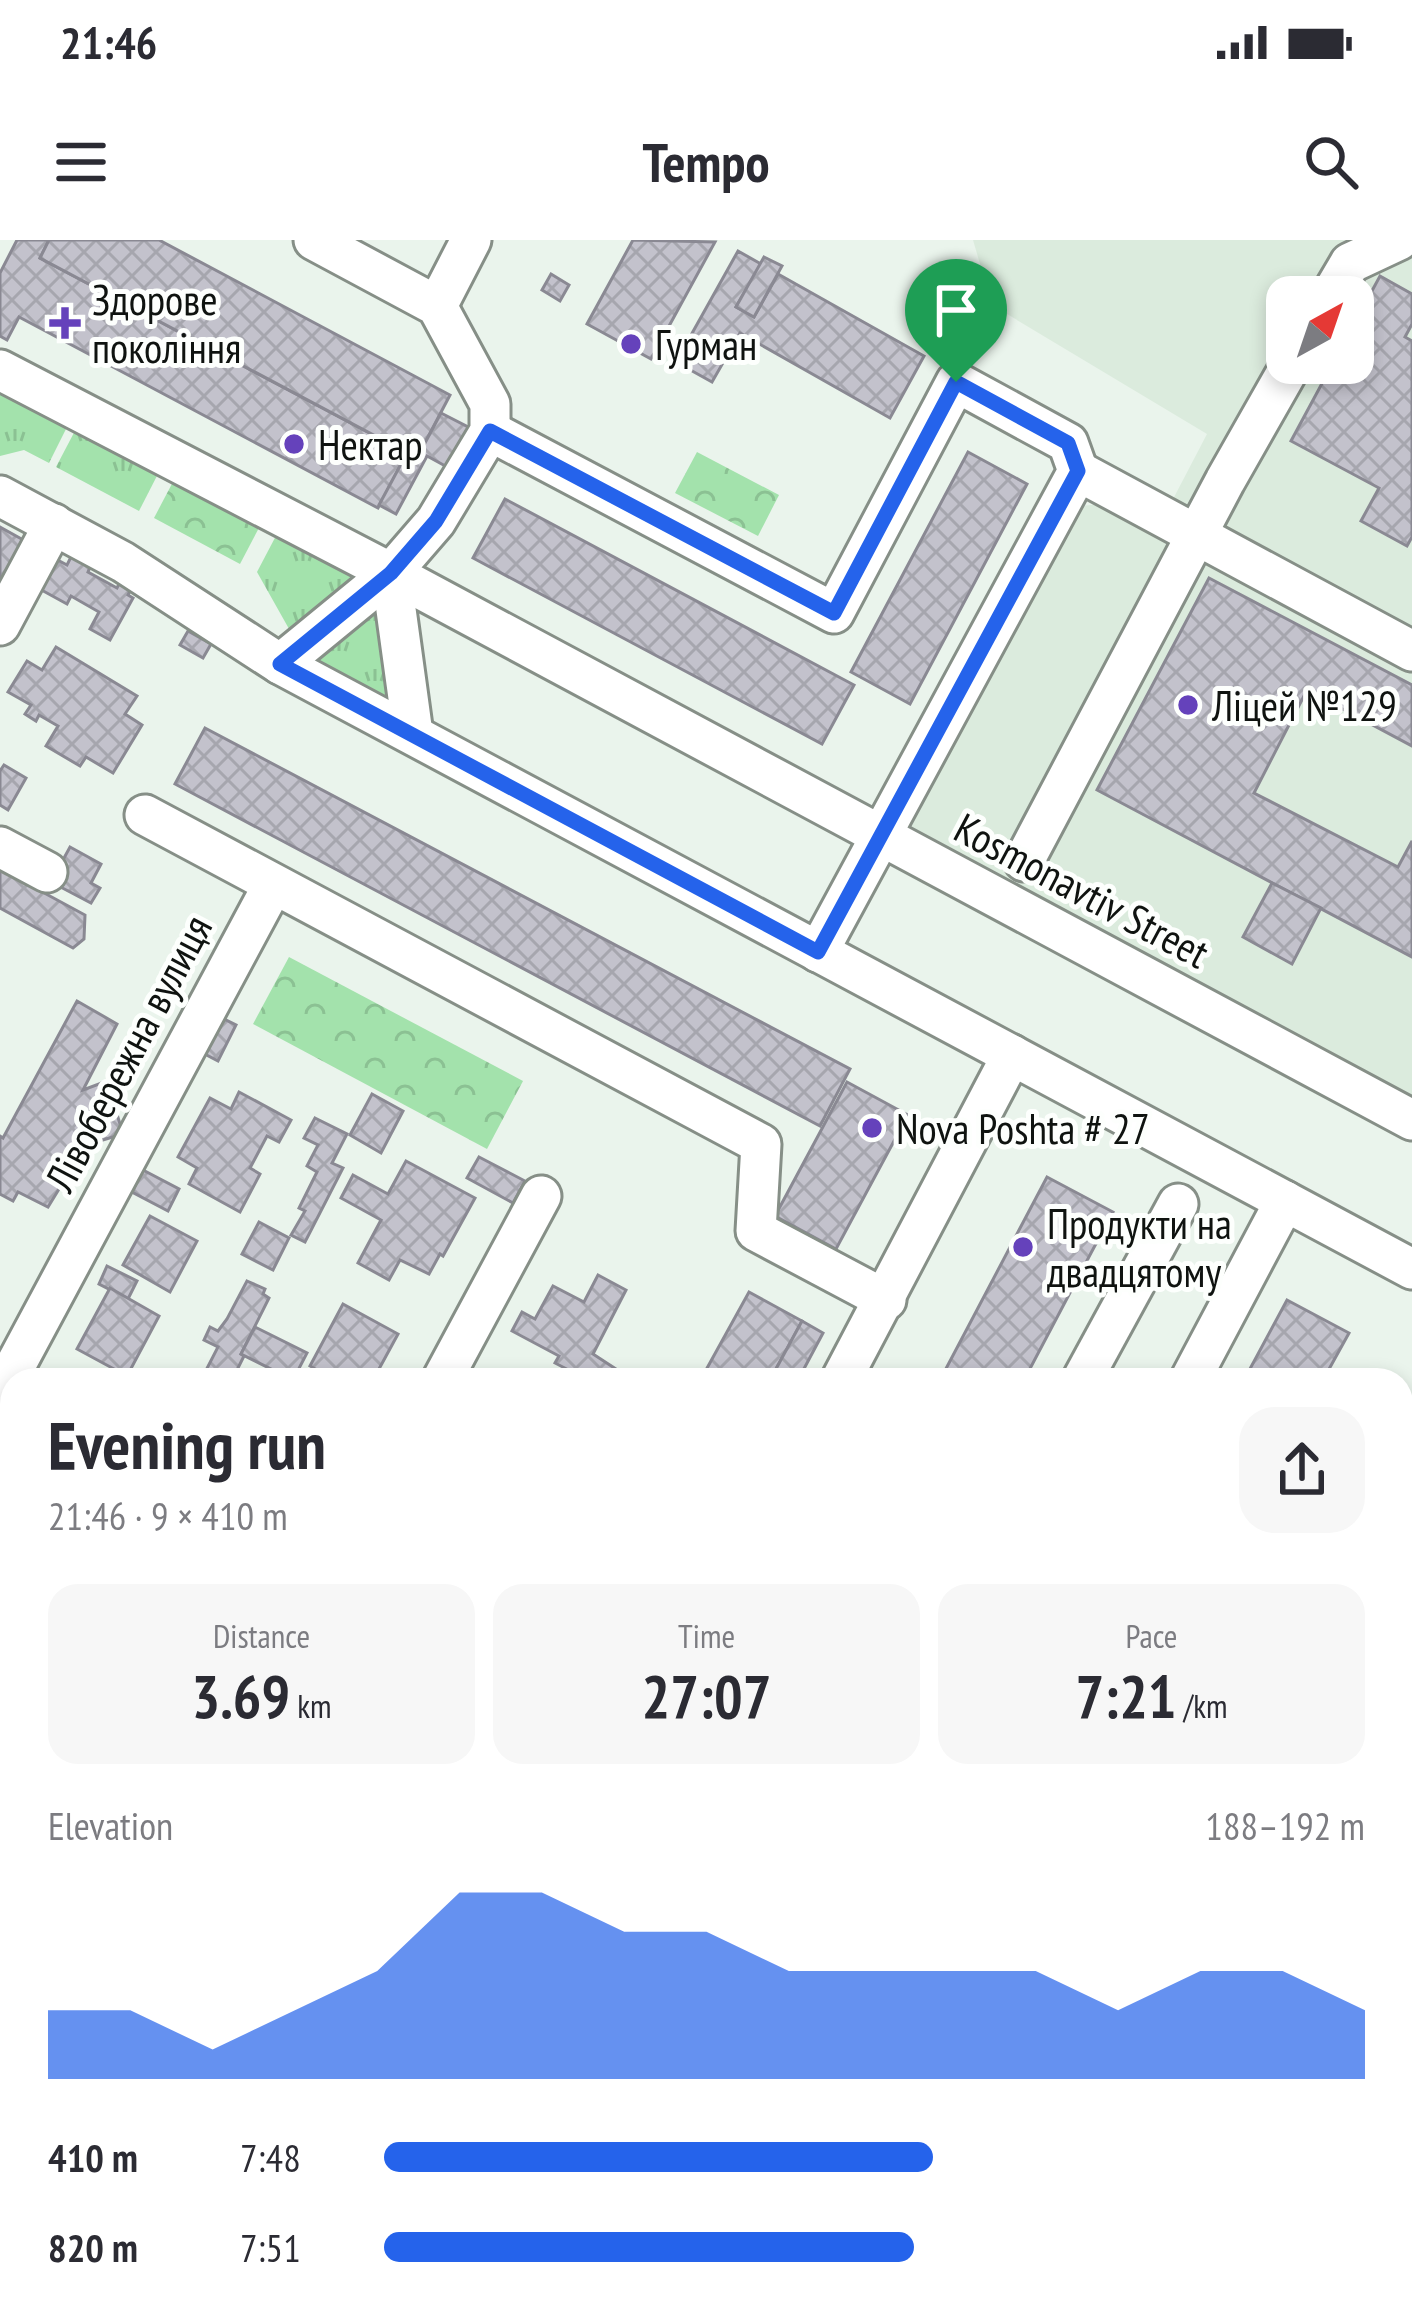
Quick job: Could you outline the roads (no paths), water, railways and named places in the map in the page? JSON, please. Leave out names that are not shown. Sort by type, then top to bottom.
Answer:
[{"type":"street","points":[[280,664],[391,573],[436,521],[490,431],[490,404],[437,306],[314,240]]},
{"type":"street","points":[[437,306],[471,240]]},
{"type":"street","points":[[1342,276],[1350,262],[1399,240]]},
{"type":"street","name":"Kosmonavtiv Street","points":[[0,370],[391,573],[1412,1120]]},
{"type":"street","points":[[490,431],[834,613],[956,382],[1068,443],[1078,471],[1412,651]]},
{"type":"street","points":[[1024,861],[1280,384]]},
{"type":"street","points":[[818,952],[1078,471]]},
{"type":"street","points":[[0,496],[123,562],[280,664],[1412,1269]]},
{"type":"street","points":[[0,625],[54,524]]},
{"type":"street","points":[[391,573],[413,734]]},
{"type":"street","points":[[146,815],[761,1144],[756,1231],[886,1300]]},
{"type":"street","points":[[0,847],[46,872]]},
{"type":"street","name":"Лівобережна вулиця","points":[[14,1368],[273,885]]},
{"type":"street","points":[[848,1368],[1012,1054]]},
{"type":"street","points":[[448,1368],[541,1196]]},
{"type":"street","points":[[1196,1368],[1285,1201]]},
{"type":"street","points":[[1089,1368],[1178,1204]]},
{"type":"place","name":"Здорове покоління","points":[[65,323]]},
{"type":"place","name":"Гурман","points":[[631,344]]},
{"type":"place","name":"Нектар","points":[[294,444]]},
{"type":"place","name":"Ліцей №129","points":[[1188,705]]},
{"type":"place","name":"Nova Poshta # 27","points":[[872,1128]]},
{"type":"place","name":"Продукти на двадцятому","points":[[1023,1247]]}]
